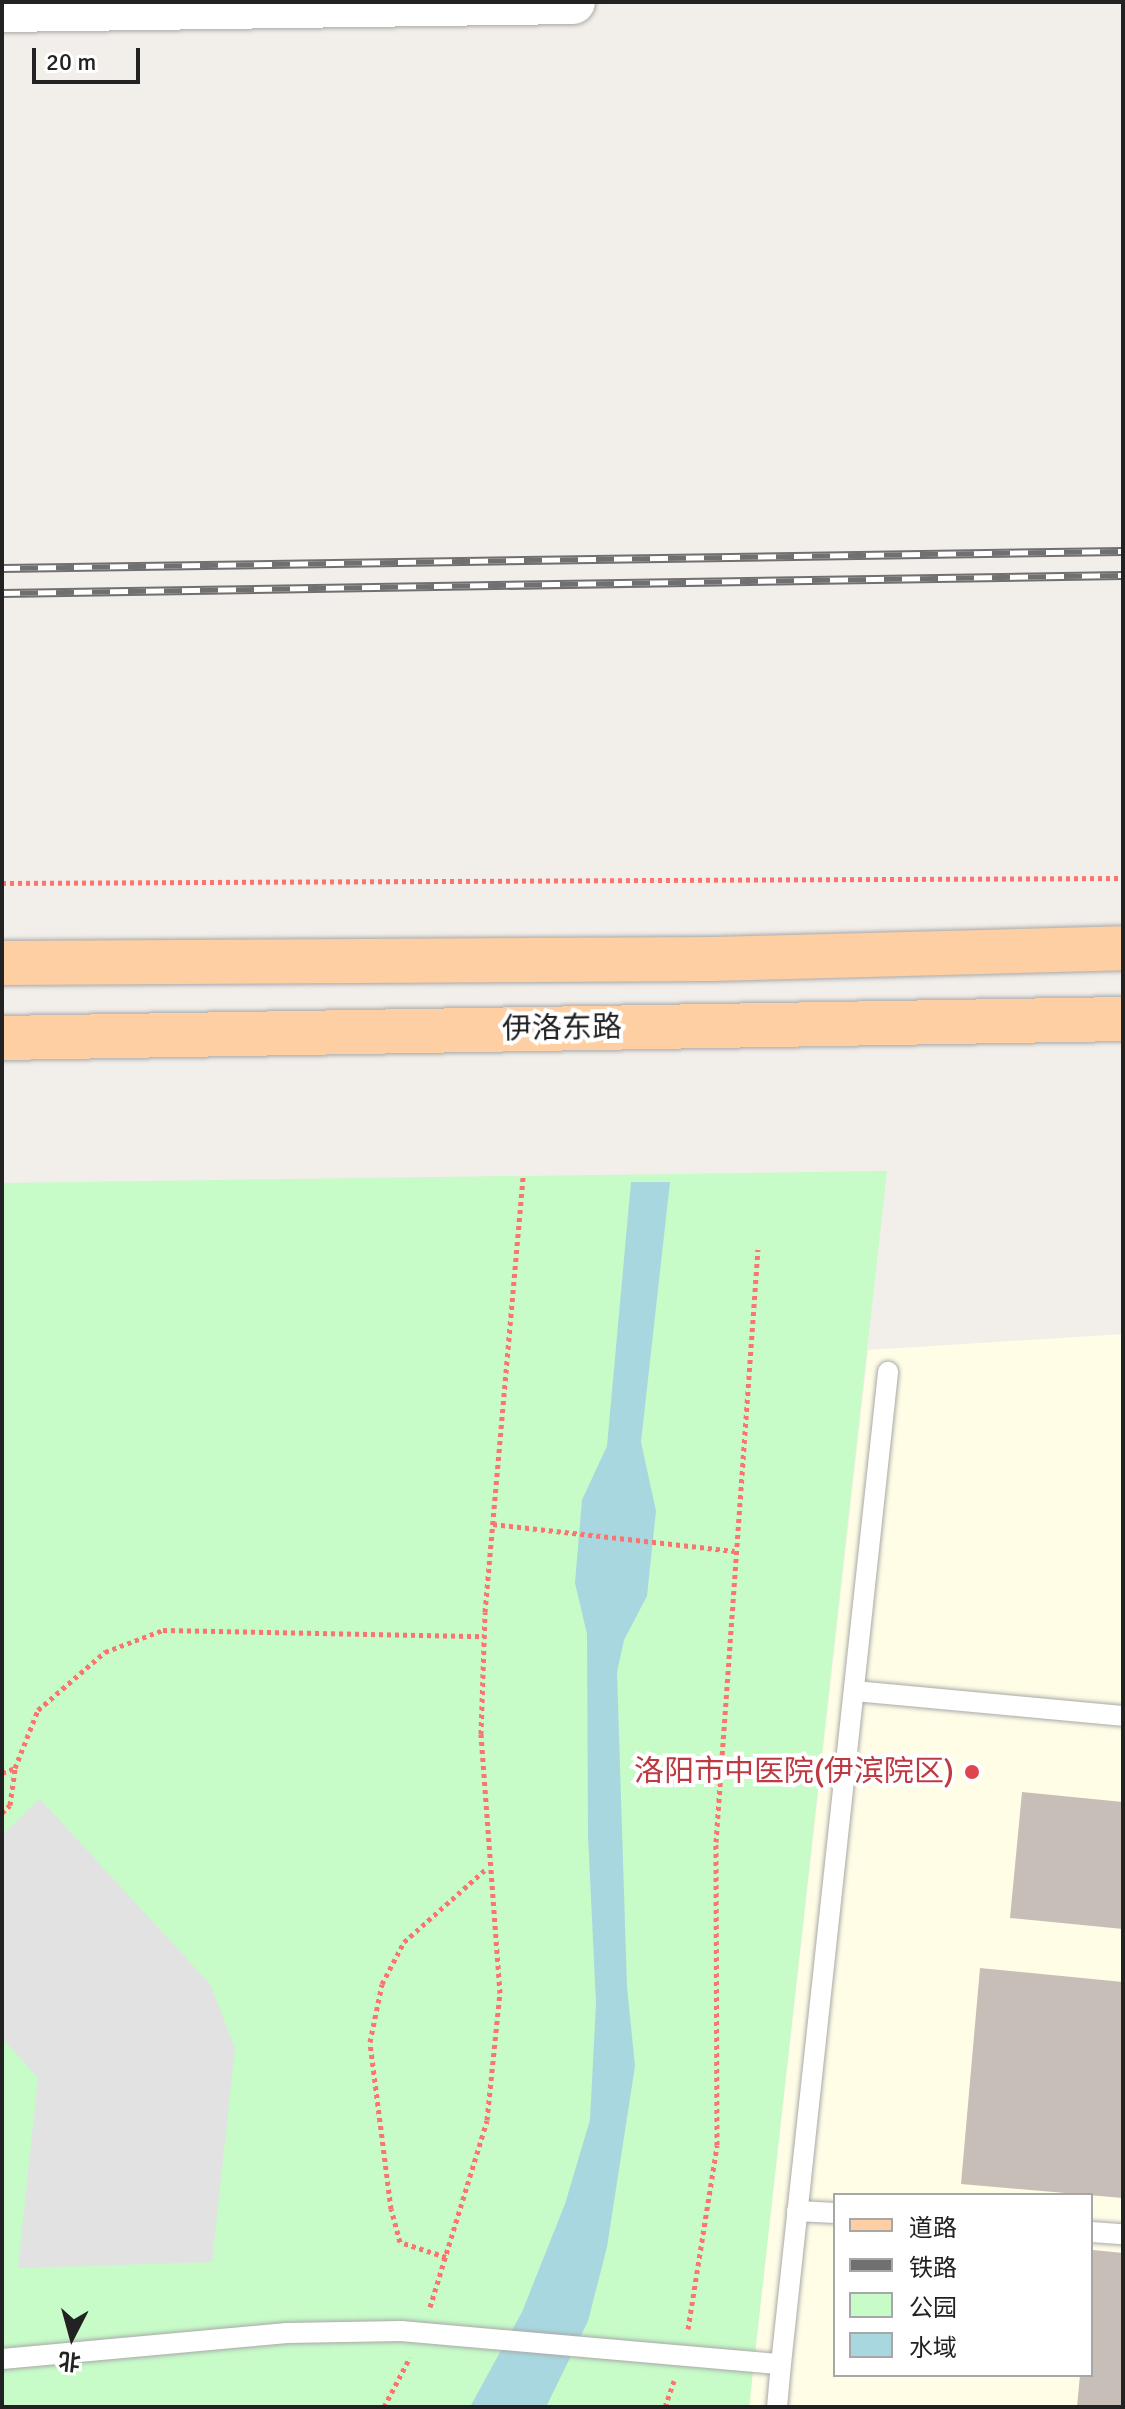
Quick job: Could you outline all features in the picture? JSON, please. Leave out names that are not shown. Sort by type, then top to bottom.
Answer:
[{"type":"main road","points":[[2,963],[714,959],[1123,948]]},
{"type":"main road","name":"伊洛东路","points":[[2,1038],[1123,1019]]},
{"type":"street","points":[[2,10],[573,2]]},
{"type":"lane","points":[[777,2407],[888,1372]]},
{"type":"lane","points":[[854,1691],[1123,1716]]},
{"type":"lane","points":[[797,2211],[833,2213]]},
{"type":"lane","points":[[1093,2232],[1123,2234]]},
{"type":"lane","points":[[2,2359],[287,2333],[422,2333],[781,2364]]},
{"type":"path","points":[[2,883],[1123,878]]},
{"type":"path","points":[[384,2407],[422,2333],[489,2104],[500,1993],[488,1867],[481,1734],[484,1636],[523,1176]]},
{"type":"path","points":[[665,2407],[683,2355],[717,2145],[716,1842],[734,1551],[758,1249]]},
{"type":"path","points":[[493,1524],[734,1551]]},
{"type":"path","points":[[2,1813],[10,1805],[15,1768],[38,1710],[105,1652],[163,1630],[484,1636]]},
{"type":"path","points":[[2,1773],[15,1768]]},
{"type":"path","points":[[446,2257],[400,2242],[391,2209],[370,2042],[382,1984],[404,1942],[488,1867]]},
{"type":"shaded area","name":"洛阳市中医院(伊滨院区)","points":[[1123,1334],[1123,2407],[749,2407],[868,1350]]},
{"type":"shaded area","points":[[40,1799],[210,1984],[235,2048],[212,2262],[18,2268],[38,2078],[2,2038],[2,1835]]},
{"type":"green space","points":[[887,1171],[749,2407],[2,2407],[2,1183]]},
{"type":"water","points":[[631,1182],[670,1182],[641,1442],[656,1511],[647,1596],[624,1640],[617,1672],[627,1987],[635,2066],[607,2247],[588,2321],[546,2407],[470,2407],[522,2312],[565,2204],[590,2120],[596,2003],[588,1835],[587,1634],[575,1583],[582,1500],[607,1446]]},
{"type":"building","points":[[1022,1792],[1123,1802],[1123,1929],[1010,1918]]},
{"type":"building","points":[[980,1968],[1123,1982],[1123,2198],[961,2184]]},
{"type":"building","points":[[1093,2250],[1123,2253],[1123,2407],[1077,2407],[1080,2377],[1093,2377]]},
{"type":"railway","points":[[2,568],[1123,551]]},
{"type":"railway","points":[[2,593],[1123,575]]},
{"type":"place","name":"洛阳市中医院(伊滨院区)","points":[[972,1772]]}]
